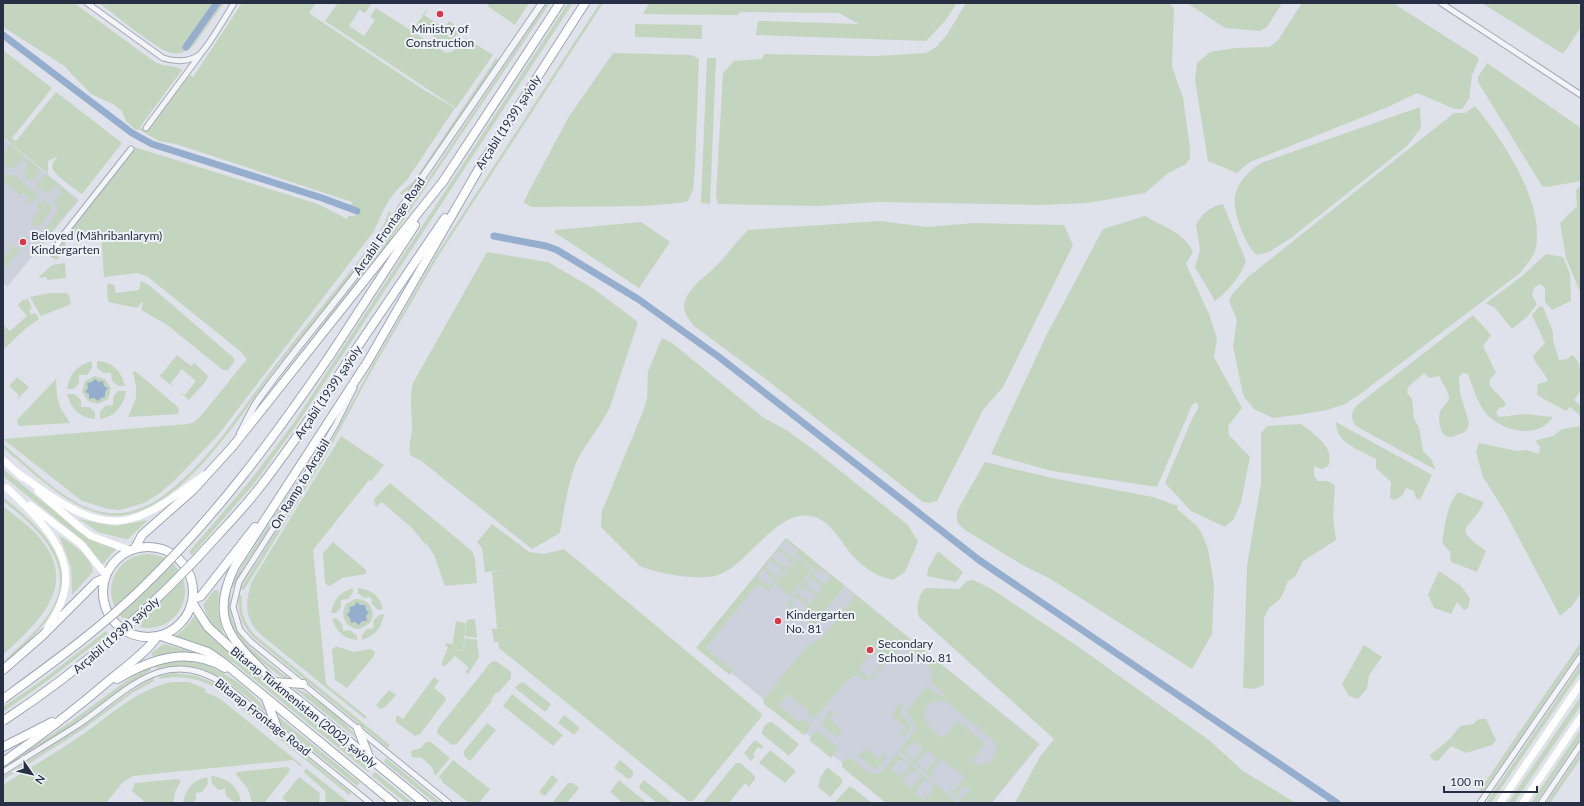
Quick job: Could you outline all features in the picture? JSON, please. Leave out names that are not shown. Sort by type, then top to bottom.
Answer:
[{"type":"main road","name":"Arçabil (1939) şaýoly","points":[[3,698],[56,660],[101,624],[142,588],[178,552],[229,495],[272,440],[330,354],[560,3]]},
{"type":"main road","name":"Arçabil (1939) şaýoly","points":[[3,721],[70,675],[114,639],[156,601],[192,565],[256,493],[305,426],[485,158],[585,3]]},
{"type":"main road","points":[[303,684],[274,682],[231,636],[226,627],[223,604],[226,583],[235,566],[368,361],[485,158]]},
{"type":"main road","points":[[3,460],[78,526],[98,539],[132,549],[148,546],[161,548],[178,558],[190,573],[194,586],[193,601],[188,614],[181,624],[172,631],[159,636],[142,637],[127,632],[114,622],[106,609],[103,593],[106,576],[115,560],[132,549],[142,535],[212,470],[233,446],[445,179]]},
{"type":"main road","points":[[19,474],[74,509],[92,517],[120,521],[131,519],[160,505],[212,470]]},
{"type":"main road","points":[[193,601],[201,596],[288,485]]},
{"type":"main road","points":[[5,486],[81,544],[106,576]]},
{"type":"main road","points":[[5,486],[33,513],[49,532],[64,563],[66,581],[63,598],[42,636]]},
{"type":"main road","points":[[3,670],[42,636],[96,582],[106,576]]},
{"type":"main road","name":"Bitarap Türkmenistan (2002) şaýoly","points":[[193,601],[208,627],[220,639],[311,710],[424,803]]},
{"type":"main road","points":[[3,762],[31,744],[96,692],[149,647],[159,636]]},
{"type":"main road","name":"Bitarap Türkmenistan (2002) şaýoly","points":[[159,636],[208,652],[224,663],[394,803]]},
{"type":"main road","points":[[96,692],[151,661],[177,657],[196,657],[208,660],[221,666],[250,685]]},
{"type":"main road","points":[[1500,803],[1581,683]]},
{"type":"main road","points":[[265,698],[276,724]]},
{"type":"main road","points":[[3,747],[72,711]]},
{"type":"main road","points":[[1523,803],[1581,718]]},
{"type":"main road","points":[[358,729],[370,759]]},
{"type":"street","points":[[87,3],[163,58],[181,61],[200,54]]},
{"type":"street","points":[[146,128],[200,54],[234,3]]},
{"type":"street","name":"Arcabil Frontage Road","points":[[233,446],[260,397],[363,266],[542,3]]},
{"type":"street","points":[[565,33],[590,3]]},
{"type":"street","points":[[1440,3],[1581,95]]},
{"type":"street","points":[[52,253],[64,234],[131,149]]},
{"type":"street","name":"On Ramp to Arcabil","points":[[303,684],[246,638],[236,620],[233,607],[235,591],[239,582],[294,496],[333,430],[368,361]]},
{"type":"street","points":[[1480,803],[1581,656]]},
{"type":"street","name":"Bitarap Frontage Road","points":[[3,772],[77,725],[143,678],[155,673],[172,670],[197,671],[215,678],[276,724],[370,803]]},
{"type":"street","points":[[303,684],[449,803]]},
{"type":"street","points":[[1541,803],[1581,744]]},
{"type":"shaded area","name":"Beloved (Mähribanlarym) Kindergarten","points":[[3,138],[79,200],[7,287],[3,283]]},
{"type":"shaded area","name":"Secondary School No. 81","points":[[786,538],[1040,744],[992,803],[892,803],[698,646]]},
{"type":"green space","points":[[3,3],[74,3],[155,62],[182,70],[140,127],[146,132],[190,75],[193,77],[242,3],[316,3],[309,13],[424,90],[455,108],[407,180],[400,186],[391,198],[374,231],[218,435],[175,480],[160,493],[144,503],[120,510],[108,509],[82,501],[3,439],[188,424],[194,422],[200,417],[247,359],[240,351],[148,277],[137,273],[104,277],[101,230],[85,232],[81,243],[80,237],[65,239],[66,254],[59,255],[58,259],[53,259],[53,254],[134,147],[318,204],[347,219],[348,216],[355,216],[357,208],[351,205],[352,202],[176,144],[159,141],[138,129],[136,130],[126,121],[121,110],[113,104],[91,94],[63,65],[3,27]]},
{"type":"green space","points":[[99,3],[215,3],[184,46],[187,48],[220,3],[224,3],[194,45],[184,52],[171,53],[135,31]]},
{"type":"green space","points":[[338,3],[371,4],[365,13],[359,10],[349,26],[364,36],[375,20],[370,17],[376,8],[446,53],[453,51],[466,38],[493,55],[456,108],[325,21]]},
{"type":"green space","points":[[487,3],[529,3],[515,25],[489,7]]},
{"type":"green space","points":[[547,3],[550,3],[378,258],[267,397],[376,256]]},
{"type":"green space","points":[[568,3],[573,3],[296,426],[253,485],[192,555],[189,552],[249,482],[293,424]]},
{"type":"green space","points":[[600,3],[603,3],[439,255],[372,370],[324,459],[244,590],[240,589],[322,458],[370,369],[436,255]]},
{"type":"green space","points":[[649,3],[957,3],[945,21],[926,41],[756,35],[758,21],[859,24],[839,13],[741,12],[737,15],[643,14]]},
{"type":"green space","points":[[966,3],[1169,3],[1174,8],[1172,66],[1183,98],[1190,148],[1190,158],[1186,164],[1167,174],[1145,193],[1087,203],[1039,205],[877,202],[818,206],[718,204],[716,197],[723,73],[734,61],[762,59],[764,54],[876,56],[926,53],[936,47],[946,36]]},
{"type":"green space","points":[[1187,3],[1282,3],[1267,27],[1260,31],[1225,28]]},
{"type":"green space","points":[[1302,3],[1393,3],[1479,59],[1472,75],[1469,99],[1462,109],[1455,109],[1417,93],[1388,107],[1250,162],[1237,173],[1208,161],[1195,80],[1197,63],[1210,52],[1235,48],[1269,47],[1278,40]]},
{"type":"green space","points":[[1482,3],[1577,3],[1581,7],[1581,27],[1563,54]]},
{"type":"green space","points":[[427,9],[428,10],[424,15],[444,28],[449,21],[461,29],[449,46],[433,37],[436,32],[423,23],[420,28],[416,25]]},
{"type":"green space","points":[[635,24],[702,25],[702,39],[635,37]]},
{"type":"green space","points":[[3,50],[52,88],[12,138],[16,141],[56,92],[122,143],[82,194],[64,181],[53,169],[53,162],[58,156],[48,161],[48,174],[3,137]]},
{"type":"green space","points":[[613,53],[692,55],[699,59],[695,167],[693,190],[688,201],[643,206],[532,207],[524,203],[568,118]]},
{"type":"green space","points":[[496,58],[498,60],[416,182],[402,195],[400,193],[414,181]]},
{"type":"green space","points":[[707,58],[716,58],[710,204],[701,203]]},
{"type":"green space","points":[[1487,63],[1581,128],[1581,181],[1547,187],[1542,186],[1478,82],[1478,77]]},
{"type":"green space","points":[[1475,106],[1509,153],[1528,191],[1534,210],[1537,229],[1536,247],[1530,261],[1520,273],[1345,404],[1327,410],[1273,418],[1254,409],[1244,397],[1233,346],[1237,320],[1229,301],[1233,293],[1248,277],[1454,113],[1465,113]]},
{"type":"green space","points":[[1420,107],[1421,128],[1407,146],[1291,238],[1269,252],[1257,255],[1252,250],[1240,228],[1237,219],[1235,210],[1235,196],[1241,181],[1252,169],[1261,163]]},
{"type":"green space","points":[[11,144],[24,156],[14,168],[9,168],[3,163],[3,154]]},
{"type":"green space","points":[[25,157],[41,170],[31,182],[23,174],[28,165],[23,159]]},
{"type":"green space","points":[[46,174],[77,201],[47,237],[41,232],[54,217],[57,209],[54,201],[61,193],[60,190],[53,187],[47,194],[36,186]]},
{"type":"green space","points":[[3,175],[15,175],[38,195],[31,204],[27,200],[29,198],[23,193],[20,195],[3,180]]},
{"type":"green space","points":[[1579,187],[1581,187],[1581,294],[1566,258],[1560,223],[1577,206],[1576,191]]},
{"type":"green space","points":[[43,200],[51,206],[52,210],[37,228],[30,223],[40,210],[37,205]]},
{"type":"green space","points":[[1223,204],[1246,261],[1234,283],[1215,301],[1195,267],[1200,250],[1196,225],[1207,211]]},
{"type":"green space","points":[[389,211],[391,213],[383,232],[372,248],[275,369],[224,438],[203,463],[180,486],[156,503],[131,514],[106,515],[92,511],[78,505],[51,488],[3,448],[3,444],[66,496],[94,510],[108,513],[123,513],[138,509],[158,499],[181,482],[224,435],[286,352],[370,246],[384,224]]},
{"type":"green space","points":[[1145,216],[1179,235],[1185,240],[1193,252],[1186,264],[1209,314],[1217,338],[1214,357],[1242,408],[1228,426],[1229,435],[1250,457],[1241,502],[1234,519],[1225,527],[1191,511],[1165,483],[1199,406],[1196,402],[1192,405],[1157,487],[1052,471],[991,454],[1046,336],[1103,229]]},
{"type":"green space","points":[[880,221],[927,227],[975,223],[1064,225],[1073,245],[1003,387],[983,410],[937,501],[929,503],[923,502],[767,380],[694,326],[684,308],[685,301],[691,290],[719,263],[748,230]]},
{"type":"green space","points":[[641,222],[670,242],[639,288],[554,232],[556,230]]},
{"type":"green space","points":[[14,245],[20,250],[3,270],[3,254],[5,256]]},
{"type":"green space","points":[[487,252],[548,262],[594,289],[638,322],[610,407],[576,463],[567,493],[560,533],[532,549],[420,460],[411,456],[410,453],[412,428],[411,394],[413,383]]},
{"type":"green space","points":[[1546,254],[1563,257],[1570,274],[1571,301],[1552,310],[1545,302],[1545,288],[1540,284],[1534,288],[1532,295],[1537,304],[1527,317],[1512,329],[1495,308],[1486,303],[1521,277]]},
{"type":"green space","points":[[65,263],[66,278],[47,280],[47,277],[38,278],[52,265]]},
{"type":"green space","points":[[141,281],[149,285],[234,358],[234,362],[228,370],[223,370],[166,324],[141,310],[143,303],[141,302],[138,308],[108,302],[107,286],[109,283],[114,285],[116,293],[139,290]]},
{"type":"green space","points":[[50,293],[67,293],[71,304],[41,316],[30,297]]},
{"type":"green space","points":[[28,299],[32,308],[29,310],[31,315],[35,313],[39,319],[25,329],[3,350],[3,325],[10,331],[27,316],[18,305],[23,300]]},
{"type":"green space","points":[[1540,306],[1543,307],[1553,332],[1553,340],[1559,360],[1567,359],[1572,355],[1580,365],[1582,385],[1574,400],[1581,406],[1581,416],[1570,407],[1566,411],[1537,395],[1538,384],[1548,381],[1533,356],[1545,343],[1532,315]]},
{"type":"green space","points":[[1473,315],[1491,335],[1483,346],[1496,373],[1490,379],[1490,386],[1506,403],[1504,407],[1499,408],[1496,413],[1499,417],[1524,414],[1553,417],[1546,424],[1538,429],[1528,431],[1508,428],[1499,424],[1484,411],[1468,374],[1463,373],[1459,377],[1460,393],[1469,425],[1462,433],[1452,437],[1447,436],[1440,428],[1439,419],[1440,412],[1449,396],[1439,376],[1429,378],[1424,373],[1408,387],[1407,393],[1412,399],[1414,419],[1419,427],[1423,451],[1431,459],[1436,470],[1356,426],[1352,415],[1353,410],[1357,405]]},
{"type":"green space","points":[[662,338],[672,343],[764,418],[788,431],[818,453],[908,525],[918,542],[905,572],[893,580],[881,577],[861,564],[852,555],[830,526],[818,518],[811,516],[798,516],[785,521],[727,571],[715,576],[677,576],[657,572],[640,566],[601,527],[602,511],[644,409],[647,398],[648,371]]},
{"type":"green space","points":[[177,355],[191,366],[194,363],[208,376],[206,381],[189,400],[179,392],[185,395],[196,381],[182,369],[171,383],[173,387],[160,376]]},
{"type":"green space","points":[[92,361],[92,368],[87,375],[79,375],[79,383],[74,389],[67,389],[70,379],[75,371],[82,365]]},
{"type":"green space","points":[[97,361],[107,363],[116,368],[124,381],[125,386],[118,386],[112,381],[111,373],[103,373],[97,368]]},
{"type":"green space","points":[[135,371],[178,407],[178,414],[128,417],[136,398],[136,386],[133,372]]},
{"type":"green space","points":[[95,376],[105,379],[111,388],[108,399],[98,404],[88,401],[82,392],[85,381]]},
{"type":"green space","points":[[17,377],[29,387],[17,400],[19,395],[9,386]]},
{"type":"green space","points":[[56,379],[57,397],[61,409],[70,423],[19,426],[17,422],[18,419]]},
{"type":"green space","points":[[118,391],[126,391],[118,410],[110,416],[100,419],[100,412],[105,406],[113,405],[113,397]]},
{"type":"green space","points":[[67,394],[74,394],[81,400],[81,407],[89,407],[95,412],[95,419],[85,417],[77,412],[71,404]]},
{"type":"green space","points":[[1336,422],[1432,475],[1420,500],[1416,498],[1414,491],[1406,488],[1402,496],[1395,500],[1390,498],[1391,482],[1376,468],[1376,459],[1344,441],[1337,429]]},
{"type":"green space","points":[[1301,424],[1322,442],[1329,453],[1330,459],[1328,466],[1322,469],[1314,466],[1314,476],[1318,481],[1327,481],[1335,485],[1333,517],[1336,540],[1303,561],[1295,577],[1288,581],[1281,598],[1269,608],[1264,618],[1264,685],[1254,689],[1243,688],[1247,566],[1261,483],[1261,433],[1267,426]]},
{"type":"green space","points":[[1581,426],[1581,593],[1572,606],[1560,616],[1505,512],[1483,477],[1476,452],[1479,443],[1517,451],[1526,450],[1539,454],[1540,447],[1536,442],[1537,440],[1553,436],[1562,429]]},
{"type":"green space","points":[[341,436],[384,465],[371,481],[369,480],[313,550],[326,684],[367,717],[365,719],[260,634],[251,622],[247,609],[248,595],[252,581]]},
{"type":"green space","points":[[985,462],[1052,478],[1153,497],[1178,506],[1177,509],[1196,525],[1202,534],[1208,549],[1214,584],[1212,634],[1192,669],[1049,578],[1024,566],[962,528],[957,519],[958,509]]},
{"type":"green space","points":[[3,469],[80,532],[99,543],[117,548],[102,565],[86,543],[3,476]]},
{"type":"green space","points":[[302,474],[303,476],[243,568],[233,588],[230,587],[241,567]]},
{"type":"green space","points":[[390,483],[472,551],[475,559],[477,583],[445,586],[434,555],[426,543],[425,544],[412,528],[383,503],[381,502],[376,507],[375,506],[374,499]]},
{"type":"green space","points":[[1458,492],[1484,502],[1466,528],[1468,536],[1486,551],[1477,572],[1451,562],[1450,552],[1442,543],[1448,510]]},
{"type":"green space","points":[[3,497],[31,521],[54,549],[60,564],[63,581],[60,598],[45,623],[34,636],[3,665],[3,662],[32,634],[48,615],[57,597],[60,581],[58,565],[51,550],[30,524],[3,501]]},
{"type":"green space","points":[[3,506],[26,524],[38,536],[50,554],[56,570],[55,586],[50,601],[41,616],[3,655]]},
{"type":"green space","points":[[79,519],[115,526],[148,520],[128,539],[125,539],[98,532]]},
{"type":"green space","points":[[492,524],[529,552],[544,554],[564,549],[762,714],[693,801],[688,801],[499,648],[498,642],[494,642],[492,629],[510,627],[497,628],[492,572],[507,570],[485,572],[482,548],[477,542]]},
{"type":"green space","points":[[59,535],[85,555],[89,560],[93,571],[72,595],[71,567]]},
{"type":"green space","points":[[786,538],[845,586],[813,626],[786,605],[791,599],[793,601],[790,604],[802,613],[808,606],[796,597],[794,599],[792,598],[798,590],[800,591],[798,594],[810,604],[816,596],[804,587],[802,590],[799,588],[806,580],[808,582],[806,585],[817,594],[823,587],[812,578],[809,580],[807,579],[814,571],[816,572],[814,576],[825,585],[831,577],[820,568],[817,571],[795,553],[798,550],[786,541],[780,548],[792,558],[794,555],[796,556],[790,564],[788,563],[790,560],[778,550],[772,558],[784,567],[786,564],[788,566],[782,574],[780,572],[782,569],[770,560],[765,567],[776,577],[779,574],[781,575],[774,584],[772,582],[774,579],[763,569],[757,577],[768,586],[771,583],[773,585],[768,591],[761,585],[755,587],[706,648],[733,670],[730,675],[696,648]]},
{"type":"green space","points":[[333,542],[366,570],[366,574],[342,578],[330,586],[327,585],[325,582],[323,553]]},
{"type":"green space","points":[[938,551],[963,572],[956,582],[927,576],[928,569]]},
{"type":"green space","points":[[141,554],[155,554],[169,560],[179,570],[185,584],[183,605],[179,612],[169,622],[155,628],[141,628],[127,622],[117,612],[111,598],[111,584],[117,570],[127,560]]},
{"type":"green space","points":[[798,558],[812,569],[790,596],[776,585]]},
{"type":"green space","points":[[1439,571],[1461,586],[1470,598],[1468,608],[1464,610],[1457,602],[1451,614],[1434,608],[1428,595]]},
{"type":"green space","points":[[973,580],[990,588],[1076,645],[1210,741],[1243,771],[1296,803],[1015,803],[1039,758],[1054,739],[919,617],[918,614],[918,603],[923,590],[927,588],[959,589],[967,581]]},
{"type":"green space","points":[[353,588],[353,592],[348,599],[341,600],[341,607],[336,613],[331,613],[335,600],[344,592]]},
{"type":"green space","points":[[358,588],[367,590],[374,594],[380,600],[383,609],[378,610],[372,604],[371,597],[364,598],[358,593]]},
{"type":"green space","points":[[214,590],[219,591],[218,613],[224,637],[209,621],[203,605]]},
{"type":"green space","points":[[851,591],[1039,744],[991,803],[963,803],[959,799],[961,797],[963,798],[970,790],[964,785],[957,793],[959,795],[957,798],[949,791],[951,789],[954,791],[965,778],[942,759],[931,772],[934,776],[932,778],[921,769],[923,768],[927,771],[937,758],[927,750],[917,763],[921,766],[920,768],[909,759],[910,757],[914,760],[923,749],[913,741],[904,752],[908,756],[907,757],[899,751],[916,729],[915,724],[907,711],[927,686],[940,696],[948,698],[930,682],[932,672],[925,662],[905,648],[899,649],[892,656],[890,656],[886,660],[887,662],[870,681],[868,681],[884,661],[872,651],[858,669],[868,677],[866,680],[857,675],[849,678],[815,718],[808,715],[809,711],[787,694],[784,701],[779,704],[779,706],[799,722],[804,720],[809,724],[809,729],[804,735],[764,704],[763,700],[807,646],[821,639],[854,596],[850,592]],"holes":[[[942,700],[991,738],[995,744],[996,751],[991,761],[981,765],[971,761],[985,744],[957,721],[943,738],[926,723],[924,719],[925,710],[933,701]]]},
{"type":"green space","points":[[228,593],[231,593],[230,608],[238,633],[256,653],[289,679],[279,675],[263,663],[240,641],[231,625]]},
{"type":"green space","points":[[239,595],[242,596],[244,618],[252,632],[390,745],[388,748],[254,638],[243,624],[239,607]]},
{"type":"green space","points":[[355,599],[360,599],[368,603],[373,614],[370,623],[360,629],[351,627],[345,621],[343,613],[346,604]]},
{"type":"green space","points":[[196,614],[201,624],[213,639],[371,768],[368,772],[234,663],[206,647],[174,637],[186,627]]},
{"type":"green space","points":[[384,614],[380,627],[371,636],[362,640],[362,635],[367,629],[374,628],[373,621],[379,615]]},
{"type":"green space","points":[[336,618],[342,624],[343,631],[350,630],[357,636],[357,640],[348,638],[338,631],[332,619]]},
{"type":"green space","points":[[475,619],[477,638],[465,636],[467,620]]},
{"type":"green space","points":[[456,621],[466,623],[463,650],[452,649],[463,651],[465,638],[477,640],[479,657],[468,674],[465,672],[469,668],[455,656],[445,666],[441,665],[448,647],[445,646],[446,643],[452,644],[452,647]]},
{"type":"green space","points":[[106,631],[108,634],[47,681],[3,712],[3,707],[45,678]]},
{"type":"green space","points":[[1581,642],[1581,649],[1483,792],[1479,791]]},
{"type":"green space","points":[[164,644],[194,652],[194,654],[176,653],[153,656],[151,653]]},
{"type":"green space","points":[[1364,645],[1382,657],[1369,675],[1367,689],[1358,699],[1349,696],[1342,684]]},
{"type":"green space","points":[[336,646],[354,652],[371,649],[375,652],[374,656],[347,688],[335,680],[332,650]]},
{"type":"green space","points":[[183,660],[206,665],[220,671],[251,693],[266,712],[229,683],[204,670],[174,666],[157,669],[155,664]]},
{"type":"green space","points":[[496,661],[511,672],[511,678],[498,693],[496,692],[491,700],[492,701],[457,744],[452,745],[437,733],[438,728],[491,662]]},
{"type":"green space","points":[[1581,664],[1581,671],[1491,803],[1486,803]]},
{"type":"green space","points":[[149,667],[151,670],[131,682],[72,725],[3,769],[3,767],[70,722],[129,679]]},
{"type":"green space","points":[[174,673],[197,676],[218,685],[351,793],[349,795],[216,688],[189,678],[174,677],[159,679],[159,676]]},
{"type":"green space","points":[[434,677],[439,681],[434,688],[445,697],[446,700],[420,734],[415,736],[396,722],[396,717],[397,715],[403,719]]},
{"type":"green space","points":[[153,678],[154,681],[132,693],[82,730],[3,780],[3,777],[82,727],[131,691]]},
{"type":"green space","points":[[173,682],[189,682],[206,689],[205,692],[219,698],[302,765],[300,766],[293,760],[133,776],[123,782],[106,803],[3,803],[3,785],[76,739],[116,709],[138,695],[161,685]]},
{"type":"green space","points":[[523,682],[551,704],[546,711],[515,688]]},
{"type":"green space","points":[[294,688],[301,690],[319,701],[346,725],[356,738]]},
{"type":"green space","points":[[389,690],[396,695],[385,707],[381,709],[376,705]]},
{"type":"green space","points":[[512,694],[563,735],[553,746],[503,706]]},
{"type":"green space","points":[[1581,696],[1581,705],[1514,803],[1508,803]]},
{"type":"green space","points":[[900,704],[903,706],[900,713],[911,726],[904,737],[900,734],[906,727],[891,715]]},
{"type":"green space","points":[[831,710],[834,713],[829,719],[843,731],[837,738],[821,724]]},
{"type":"green space","points":[[275,714],[360,783],[357,786],[282,726]]},
{"type":"green space","points":[[564,715],[580,728],[574,735],[558,723]]},
{"type":"green space","points":[[1479,719],[1486,719],[1496,740],[1492,745],[1466,753],[1451,746],[1438,761],[1433,760],[1430,755],[1450,739],[1460,726],[1473,724]]},
{"type":"green space","points":[[772,722],[799,744],[789,756],[762,734],[764,726]]},
{"type":"green space","points":[[487,723],[496,730],[470,761],[464,756],[464,751]]},
{"type":"green space","points":[[1581,729],[1581,737],[1536,803],[1531,803]]},
{"type":"green space","points":[[819,732],[838,748],[831,758],[809,740],[814,733]]},
{"type":"green space","points":[[755,740],[763,746],[761,749],[758,747],[753,754],[755,756],[751,761],[744,753]]},
{"type":"green space","points":[[426,742],[431,742],[450,758],[435,776],[432,767],[422,758],[412,757],[411,751],[421,748]]},
{"type":"green space","points":[[865,748],[879,760],[884,753],[888,756],[878,767],[874,768],[858,756]]},
{"type":"green space","points":[[770,750],[796,771],[785,783],[759,763]]},
{"type":"green space","points":[[1581,752],[1581,758],[1550,803],[1546,803]]},
{"type":"green space","points":[[897,754],[905,760],[903,762],[899,759],[891,769],[900,777],[909,767],[905,763],[907,761],[917,770],[916,772],[912,769],[902,781],[911,789],[922,777],[918,773],[919,772],[930,781],[929,782],[925,779],[914,793],[924,800],[935,787],[931,784],[932,782],[955,800],[952,803],[886,803],[842,767],[842,763],[849,757],[869,773],[877,775],[883,771]]},
{"type":"green space","points":[[386,758],[441,803],[435,803],[384,762]]},
{"type":"green space","points":[[453,760],[490,789],[479,803],[469,803],[442,782],[442,779],[438,778]]},
{"type":"green space","points":[[620,760],[633,771],[633,775],[630,779],[614,768]]},
{"type":"green space","points":[[736,763],[740,763],[755,776],[755,779],[749,787],[745,783],[729,803],[703,803]]},
{"type":"green space","points":[[287,767],[290,769],[289,772],[264,803],[252,803],[248,789],[236,774],[237,772]]},
{"type":"green space","points":[[827,767],[842,779],[842,783],[830,797],[818,787],[820,778]]},
{"type":"green space","points":[[306,768],[349,803],[326,803],[325,791],[304,772]]},
{"type":"green space","points":[[375,772],[413,803],[406,803],[372,776]]},
{"type":"green space","points":[[552,775],[558,780],[544,796],[539,792]]},
{"type":"green space","points":[[211,776],[222,778],[230,783],[237,791],[241,801],[234,802],[226,796],[225,789],[219,790],[212,784]]},
{"type":"green space","points":[[207,777],[208,784],[202,792],[196,793],[196,799],[193,803],[183,803],[190,786],[198,780]]},
{"type":"green space","points":[[299,777],[320,793],[319,803],[289,803],[282,798]]},
{"type":"green space","points":[[177,779],[181,781],[175,792],[173,803],[146,803],[132,791],[135,783]]},
{"type":"green space","points":[[619,780],[647,803],[623,803],[610,792]]},
{"type":"green space","points":[[644,780],[672,803],[657,803],[640,789],[639,786]]},
{"type":"green space","points":[[568,783],[573,783],[579,788],[567,803],[552,803]]},
{"type":"green space","points":[[849,787],[853,788],[872,803],[835,802]]},
{"type":"water","points":[[95,379],[99,382],[103,381],[104,386],[108,388],[105,392],[105,397],[98,401],[94,398],[89,399],[89,394],[85,392],[88,388],[87,383],[92,382]]},
{"type":"water","points":[[357,602],[360,605],[365,605],[366,610],[369,612],[366,616],[367,621],[362,621],[359,625],[355,622],[351,623],[350,618],[347,615],[350,611],[349,607],[354,606]]},
{"type":"waterway","points":[[186,47],[217,3]]},
{"type":"waterway","points":[[3,35],[132,133],[152,144],[322,198],[357,211]]},
{"type":"waterway","points":[[494,236],[546,246],[557,250],[638,299],[719,357],[979,560],[1337,803]]},
{"type":"place","name":"Ministry of Construction","points":[[440,14]]},
{"type":"place","name":"Beloved (Mähribanlarym) Kindergarten","points":[[23,242]]},
{"type":"place","name":"Kindergarten No. 81","points":[[778,621]]},
{"type":"place","name":"Secondary School No. 81","points":[[870,650]]}]
